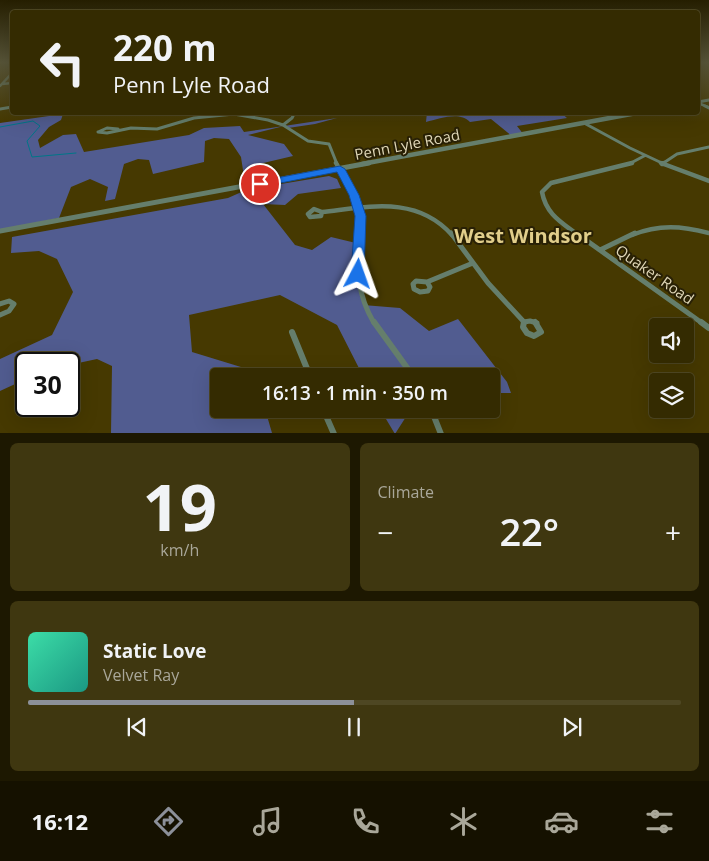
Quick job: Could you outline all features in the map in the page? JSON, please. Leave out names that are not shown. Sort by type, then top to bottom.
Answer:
[{"type":"street","points":[[98,132],[157,129],[194,118],[219,115]]},
{"type":"street","points":[[245,115],[283,125],[308,141],[329,144],[359,208],[361,225],[358,274],[361,295],[370,317],[408,368]]},
{"type":"street","points":[[283,125],[294,115]]},
{"type":"street","name":"Penn Lyle Road","points":[[0,231],[340,169],[621,115]]},
{"type":"street","points":[[584,123],[644,156],[709,181]]},
{"type":"street","points":[[662,164],[677,154],[709,147]]},
{"type":"street","name":"Quaker Road","points":[[644,156],[630,164],[556,180],[547,185],[542,192],[544,204],[551,215],[709,328]]},
{"type":"street","points":[[322,212],[399,206],[430,216],[450,230],[473,263],[524,322]]},
{"type":"street","points":[[600,250],[642,229],[656,226],[687,228],[709,233]]},
{"type":"street","points":[[427,282],[473,263]]},
{"type":"street","points":[[0,304],[9,301],[14,302],[8,311],[0,315]]},
{"type":"street","points":[[292,332],[307,368]]},
{"type":"street","points":[[328,418],[334,433]]},
{"type":"street","points":[[435,418],[441,433]]},
{"type":"shaded area","points":[[63,115],[61,120],[49,127],[38,140],[40,148],[63,135],[76,134],[84,152],[189,135],[204,128],[240,126],[244,132],[337,118],[315,124],[288,128],[284,126],[248,135],[284,144],[293,156],[259,164],[257,188],[329,176],[337,179],[341,188],[298,194],[285,205],[263,204],[295,245],[312,250],[331,237],[360,244],[358,275],[363,305],[400,308],[429,331],[458,319],[496,368],[359,368],[337,325],[280,295],[189,315],[192,352],[244,368],[210,368],[210,418],[268,418],[272,433],[111,433],[112,366],[97,359],[80,363],[80,352],[15,352],[52,335],[73,292],[57,259],[39,251],[11,253],[12,237],[228,198],[246,190],[241,157],[229,139],[214,138],[205,141],[204,162],[153,174],[149,160],[138,159],[124,164],[115,199],[105,201],[108,187],[90,179],[71,187],[59,218],[0,230],[0,123]]},
{"type":"shaded area","points":[[427,115],[564,115],[567,118],[517,126],[524,135],[513,137],[491,119],[470,122],[455,116],[426,122]]},
{"type":"shaded area","points":[[15,352],[15,384],[0,391],[0,359]]},
{"type":"shaded area","points":[[500,373],[507,382],[511,393],[500,393]]},
{"type":"shaded area","points":[[385,418],[405,418],[394,433]]},
{"type":"waterway","points":[[0,127],[33,121],[40,126],[27,141],[32,157],[76,153]]},
{"type":"district","name":"West Windsor","points":[[523,235]]},
{"type":"route","points":[[260,184],[340,169],[354,195],[361,216],[358,274]]}]
